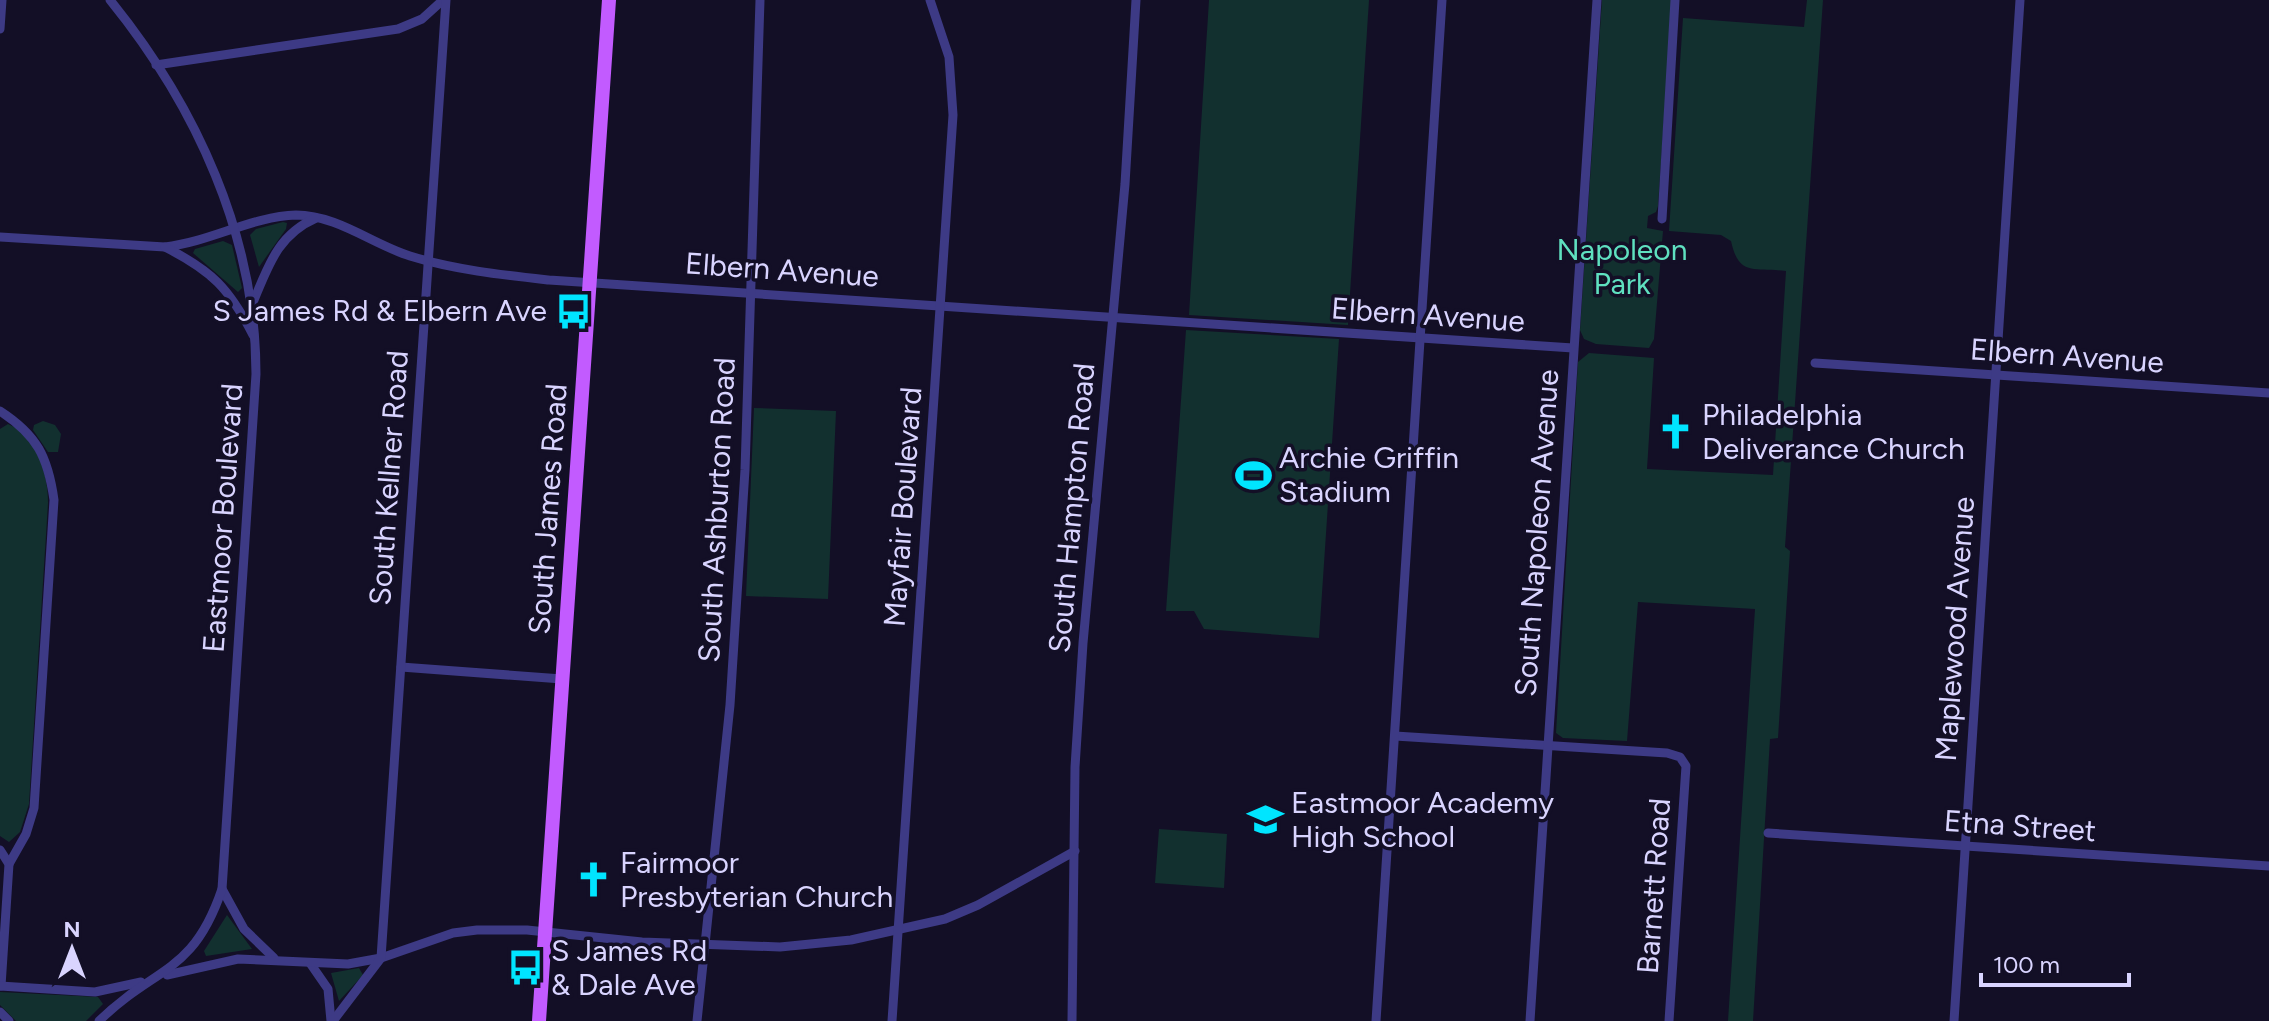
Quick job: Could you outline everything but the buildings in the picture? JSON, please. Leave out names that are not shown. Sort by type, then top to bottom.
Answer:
[{"type":"main road","name":"South James Road","points":[[539,1021],[609,0]]},
{"type":"street","points":[[0,29],[2,0]]},
{"type":"street","name":"Eastmoor Boulevard","points":[[99,1021],[118,1002],[182,960],[201,937],[222,889],[256,341],[253,303],[237,230],[190,123],[156,65],[110,0]]},
{"type":"street","points":[[156,65],[398,29],[422,19],[444,0]]},
{"type":"street","name":"South Kellner Road","points":[[381,958],[444,0]]},
{"type":"street","name":"South Ashburton Road","points":[[697,1021],[730,705],[745,470],[760,0]]},
{"type":"street","name":"Mayfair Boulevard","points":[[892,1021],[953,115],[949,57],[930,0]]},
{"type":"street","name":"South Hampton Road","points":[[1072,1021],[1075,767],[1087,580],[1113,317],[1136,0]]},
{"type":"street","points":[[1376,1021],[1442,0]]},
{"type":"street","name":"South Napoleon Avenue","points":[[1530,1021],[1597,0]]},
{"type":"street","points":[[1662,219],[1675,0]]},
{"type":"street","name":"Maplewood Avenue","points":[[1954,1021],[2020,0]]},
{"type":"street","name":"Elbern Avenue","points":[[0,237],[165,247],[191,244],[274,218],[316,218],[428,261],[508,275],[1573,348]]},
{"type":"street","points":[[253,303],[282,241],[296,227],[316,218]]},
{"type":"street","points":[[165,247],[212,274],[237,303],[256,341]]},
{"type":"street","name":"Elbern Avenue","points":[[1815,363],[2269,393]]},
{"type":"street","points":[[0,411],[20,423],[36,444],[49,466],[54,500],[34,808],[26,834],[9,864],[1,986],[95,992],[238,959],[274,958],[348,964],[381,958],[453,933],[501,929],[706,944],[804,946],[898,932],[945,919],[978,905],[1075,851]]},
{"type":"street","points":[[401,667],[562,679]]},
{"type":"street","points":[[1395,736],[1548,746]]},
{"type":"street","name":"Barnett Road","points":[[1548,746],[1667,753],[1680,757],[1686,766],[1669,1021]]},
{"type":"street","name":"Etna Street","points":[[1768,833],[2269,866]]},
{"type":"street","points":[[0,850],[9,864]]},
{"type":"street","points":[[222,889],[244,929],[274,958]]},
{"type":"street","points":[[332,1021],[368,980],[381,958]]},
{"type":"street","points":[[310,963],[328,989],[332,1021]]},
{"type":"street","points":[[0,1012],[9,1021]]},
{"type":"green space","points":[[1209,0],[1369,0],[1348,325],[1189,315]]},
{"type":"green space","name":"Napoleon Park","points":[[1602,0],[1672,0],[1658,206],[1656,212],[1648,216],[1647,228],[1663,231],[1654,339],[1649,348],[1596,344],[1584,339],[1580,330]]},
{"type":"green space","points":[[1807,0],[1823,0],[1785,547],[1790,551],[1778,738],[1770,739],[1753,1021],[1728,1021],[1755,609],[1638,602],[1627,741],[1563,738],[1556,733],[1578,362],[1589,353],[1654,358],[1647,469],[1773,475],[1786,271],[1743,265],[1731,241],[1721,235],[1669,231],[1683,18],[1804,27]]},
{"type":"green space","points":[[287,223],[286,229],[259,267],[250,235],[256,229]]},
{"type":"green space","points":[[223,241],[232,245],[242,288],[238,292],[193,253],[195,249]]},
{"type":"green space","name":"Archie Griffin Stadium","points":[[1186,330],[1339,339],[1319,638],[1204,629],[1194,611],[1166,611]]},
{"type":"green space","points":[[754,408],[836,411],[828,599],[746,596]]},
{"type":"green space","points":[[43,421],[55,425],[61,434],[58,452],[48,452],[33,430],[34,425]]},
{"type":"green space","points":[[8,424],[26,437],[39,457],[46,480],[48,503],[29,804],[20,832],[9,842],[0,836],[0,429]]},
{"type":"green space","points":[[1159,829],[1227,834],[1224,888],[1155,883]]},
{"type":"green space","points":[[227,915],[252,949],[206,956],[204,951]]},
{"type":"green space","points":[[359,968],[363,975],[339,1001],[331,973]]},
{"type":"green space","points":[[0,992],[98,997],[103,1004],[86,1021],[16,1021],[0,1005]]},
{"type":"place","name":"S James Rd & Elbern Ave","points":[[573,311]]},
{"type":"place","name":"Philadelphia Deliverance Church","points":[[1676,432]]},
{"type":"place","name":"Archie Griffin Stadium","points":[[1253,475]]},
{"type":"place","name":"Eastmoor Academy High School","points":[[1265,820]]},
{"type":"place","name":"Fairmoor Presbyterian Church","points":[[594,880]]},
{"type":"place","name":"S James Rd & Dale Ave","points":[[525,968]]}]
